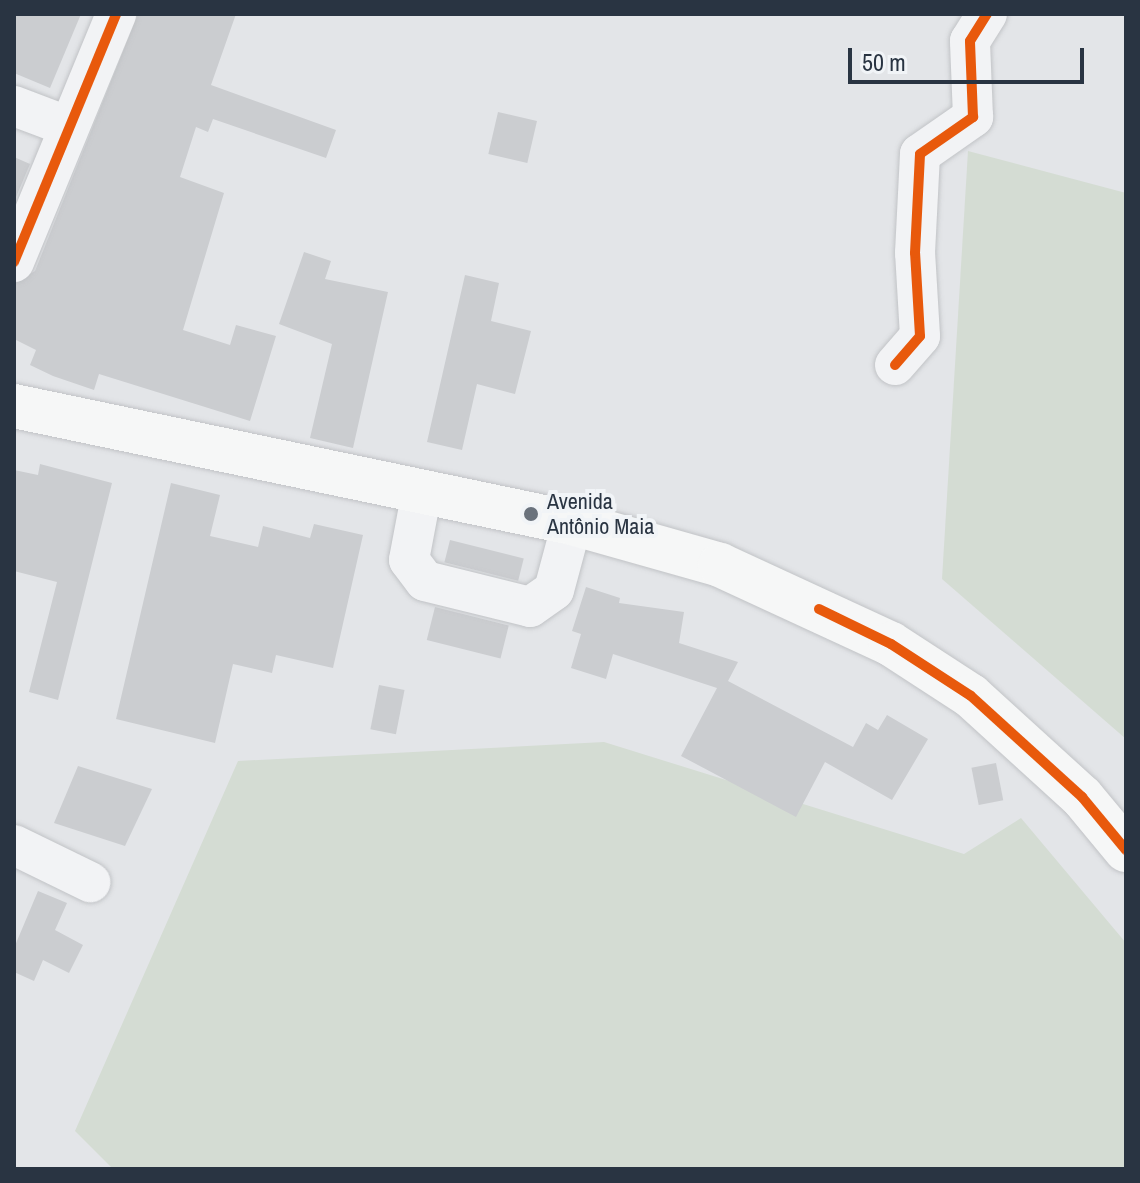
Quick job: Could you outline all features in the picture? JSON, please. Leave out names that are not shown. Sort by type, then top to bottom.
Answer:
[{"type":"main road","points":[[14,406],[572,523],[720,565],[891,644],[971,696],[1082,797],[1126,850]]},
{"type":"street","points":[[14,262],[67,126],[116,14]]},
{"type":"street","points":[[895,365],[920,336],[915,253],[920,154],[973,117],[970,41],[987,14]]},
{"type":"street","points":[[14,106],[67,126]]},
{"type":"street","points":[[422,491],[409,560],[425,581],[530,607],[554,590],[572,523]]},
{"type":"street","points":[[14,845],[90,882]]},
{"type":"shaded area","points":[[968,151],[1126,193],[1126,739],[942,579]]},
{"type":"shaded area","points":[[604,742],[964,854],[1021,818],[1126,943],[1126,1169],[113,1169],[75,1131],[238,761]]},
{"type":"building","points":[[14,14],[81,14],[50,88],[14,73]]},
{"type":"building","points":[[138,14],[236,14],[211,85],[336,130],[326,158],[213,119],[208,132],[196,127],[180,177],[224,193],[183,330],[230,345],[236,325],[276,336],[250,421],[99,374],[94,390],[53,376],[30,365],[36,350],[14,339],[14,284],[35,271]]},
{"type":"building","points":[[498,112],[537,121],[527,163],[488,154]]},
{"type":"building","points":[[14,157],[30,164],[14,202]]},
{"type":"building","points":[[304,252],[331,261],[325,279],[388,292],[353,448],[310,438],[332,344],[279,324]]},
{"type":"building","points":[[465,275],[499,283],[491,321],[531,331],[515,394],[477,384],[462,450],[427,442]]},
{"type":"building","points":[[40,464],[112,483],[58,700],[29,692],[57,582],[14,571],[14,470],[38,475]]},
{"type":"building","points":[[171,483],[220,495],[210,536],[258,547],[263,526],[310,538],[314,524],[363,535],[333,668],[276,655],[272,673],[233,664],[215,743],[116,719]]},
{"type":"building","points":[[450,540],[524,558],[518,581],[444,562]]},
{"type":"building","points":[[586,587],[620,598],[619,603],[684,612],[679,643],[738,662],[728,681],[853,747],[866,723],[878,730],[887,715],[928,739],[892,800],[825,762],[796,817],[681,756],[717,688],[613,654],[606,679],[571,668],[581,634],[572,631]]},
{"type":"building","points":[[435,607],[509,625],[501,658],[427,640]]},
{"type":"building","points":[[379,685],[405,690],[396,734],[370,729]]},
{"type":"building","points":[[996,763],[1003,800],[979,805],[971,768]]},
{"type":"building","points":[[78,766],[152,789],[125,846],[54,823]]},
{"type":"building","points":[[38,891],[67,903],[55,930],[83,945],[69,973],[43,960],[34,981],[14,972],[14,948]]},
{"type":"cycle path","points":[[14,262],[116,14]]},
{"type":"cycle path","points":[[895,365],[920,336],[915,253],[920,154],[973,117],[970,41],[987,14]]},
{"type":"cycle path","points":[[819,609],[891,644],[971,696],[1082,797],[1126,850]]},
{"type":"place","name":"Avenida Antônio Maia","points":[[531,514]]}]
